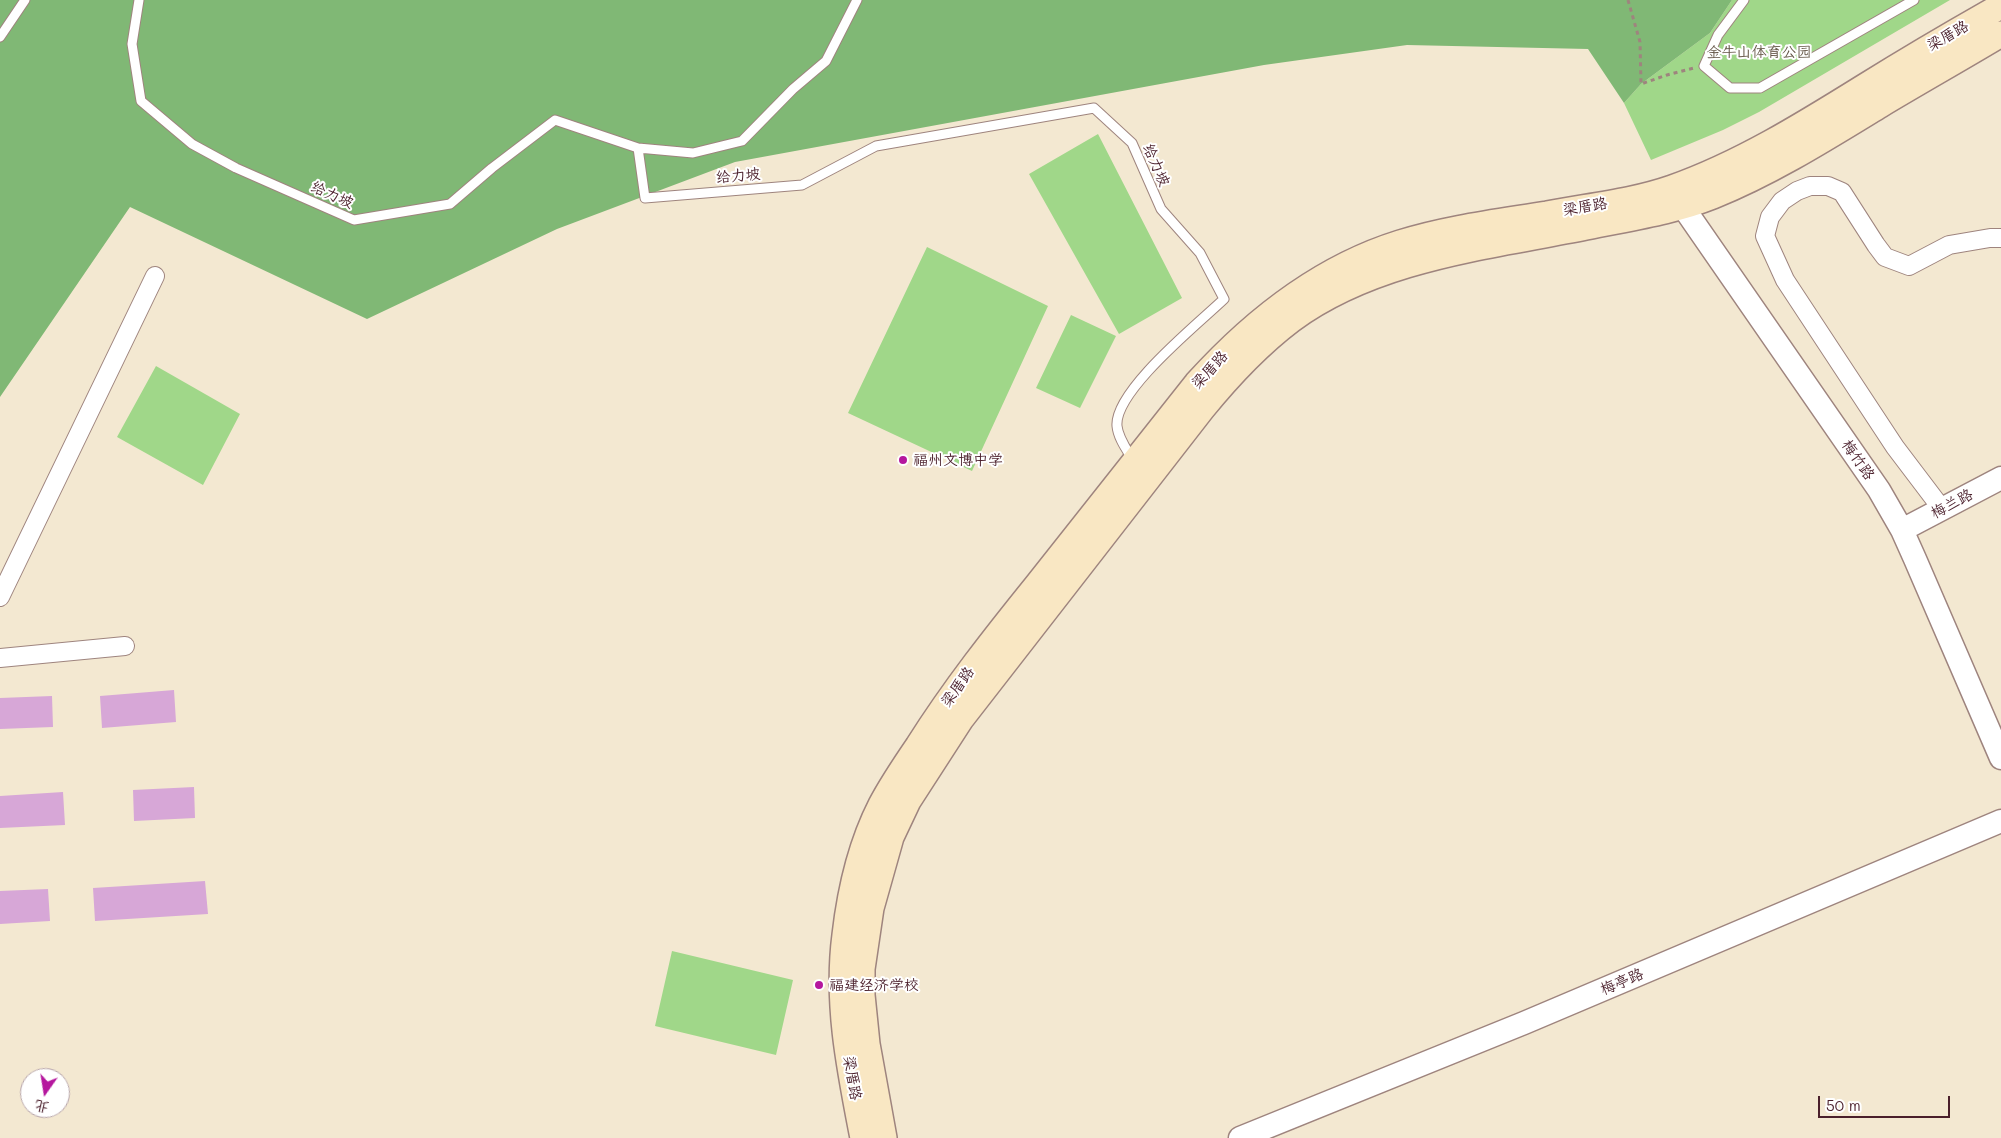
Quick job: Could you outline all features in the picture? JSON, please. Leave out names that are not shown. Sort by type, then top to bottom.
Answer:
[{"type":"main road","name":"梁厝路","points":[[884,1138],[867,1044],[862,995],[862,969],[871,908],[891,837],[899,818],[918,784],[961,719],[1217,391],[1274,334],[1292,320],[1334,295],[1391,270],[1676,197],[1733,162],[1780,137],[1935,43],[2001,6]]},
{"type":"main road","name":"梁厝路","points":[[863,1138],[848,1063],[844,1028],[843,960],[850,904],[863,853],[881,806],[905,765],[966,674],[1197,383],[1228,350],[1265,317],[1302,290],[1349,263],[1399,243],[1426,236],[1634,198],[1714,195],[1796,155],[2001,34]]},
{"type":"street","points":[[1942,509],[1895,446],[1785,280],[1765,236],[1770,217],[1782,201],[1810,186],[1828,186],[1842,192],[1876,245],[1886,257],[1909,266],[1949,245],[2001,238]]},
{"type":"street","name":"梅竹路","points":[[1676,197],[1879,490],[1902,530],[2001,758]]},
{"type":"street","points":[[0,597],[155,276]]},
{"type":"street","name":"梅兰路","points":[[1902,530],[2001,478]]},
{"type":"street","points":[[0,658],[124,646]]},
{"type":"street","name":"梅亭路","points":[[1240,1138],[1524,1023],[2001,821]]},
{"type":"lane","points":[[0,37],[25,0]]},
{"type":"lane","name":"给力坡","points":[[139,0],[132,44],[141,101],[192,144],[236,168],[354,220],[450,204],[492,168],[555,120],[638,148],[645,198],[802,184],[876,146],[1094,108],[1132,143],[1161,209],[1200,253],[1224,299],[1150,368],[1121,408],[1116,424],[1118,432],[1135,462]]},
{"type":"lane","points":[[638,148],[693,153],[742,141],[792,89],[826,60],[857,0]]},
{"type":"lane","points":[[1744,0],[1718,35],[1704,66],[1730,88],[1760,88],[1914,0]]},
{"type":"path","points":[[1628,0],[1640,42],[1641,84],[1667,75],[1704,66]]},
{"type":"green space","points":[[0,0],[1732,0],[1710,33],[1641,84],[1624,103],[1588,49],[1407,45],[1264,65],[735,162],[557,229],[367,319],[130,207],[0,397]]},
{"type":"green space","name":"金牛山体育公园","points":[[1732,0],[1950,0],[1759,112],[1723,130],[1651,160],[1624,103],[1641,84],[1710,33]]},
{"type":"green space","points":[[1098,134],[1182,298],[1119,334],[1029,174]]},
{"type":"green space","points":[[927,247],[1048,306],[972,471],[848,413]]},
{"type":"green space","points":[[1071,315],[1116,336],[1080,408],[1036,388]]},
{"type":"green space","points":[[156,366],[240,414],[203,485],[117,437]]},
{"type":"green space","points":[[672,951],[793,980],[776,1055],[655,1026]]},
{"type":"building","points":[[174,690],[176,722],[102,728],[100,696]]},
{"type":"building","points":[[52,696],[53,727],[0,729],[0,698]]},
{"type":"building","points":[[194,787],[195,818],[134,821],[133,790]]},
{"type":"building","points":[[63,792],[65,825],[0,828],[0,796]]},
{"type":"building","points":[[205,881],[208,914],[95,921],[93,888]]},
{"type":"building","points":[[48,889],[50,921],[0,924],[0,891]]},
{"type":"place","name":"福州文博中学","points":[[903,460]]},
{"type":"place","name":"福建经济学校","points":[[819,985]]}]
